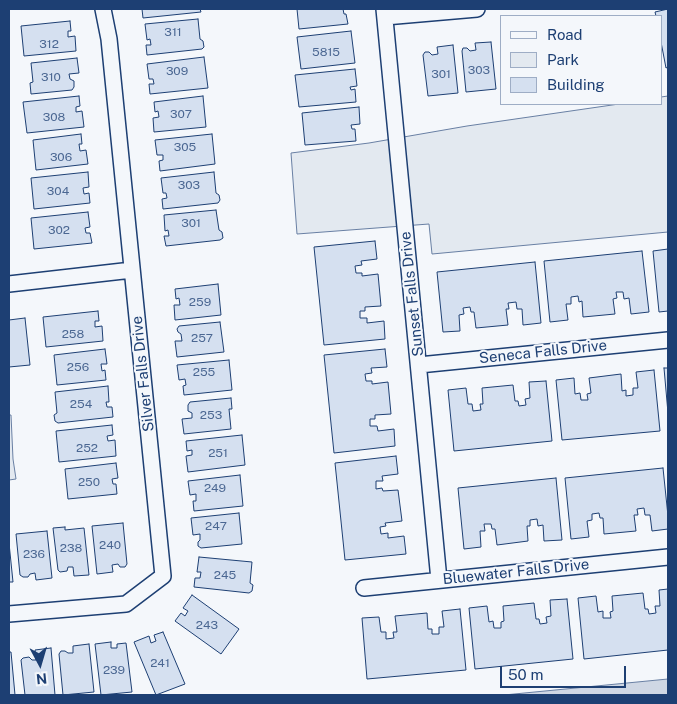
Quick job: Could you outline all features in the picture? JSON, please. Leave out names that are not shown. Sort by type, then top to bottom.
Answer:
[{"type":"street","name":"Silver Falls Drive","points":[[9,614],[126,604],[163,576],[104,9]]},
{"type":"street","points":[[384,13],[477,9]]},
{"type":"street","name":"Sunset Falls Drive","points":[[384,13],[439,580]]},
{"type":"street","points":[[9,284],[132,270]]},
{"type":"street","name":"Seneca Falls Drive","points":[[419,365],[668,340]]},
{"type":"street","name":"Bluewater Falls Drive","points":[[364,588],[668,557]]},
{"type":"green space","points":[[668,96],[668,232],[432,254],[429,224],[297,234],[291,153],[369,143],[467,126],[612,105],[662,105],[662,97]]},
{"type":"green space","points":[[9,415],[11,415],[16,479],[9,480]]},
{"type":"shaded area","points":[[668,679],[668,695],[504,695]]},
{"type":"building","points":[[142,9],[200,9],[201,12],[143,18]]},
{"type":"building","points":[[297,9],[343,9],[348,24],[299,29]]},
{"type":"building","points":[[668,9],[668,67],[666,68],[662,47],[662,15],[656,15],[655,12]]},
{"type":"building","points":[[198,19],[200,39],[203,41],[204,47],[202,49],[147,55],[146,45],[151,45],[150,39],[147,40],[145,24]]},
{"type":"building","points":[[70,21],[71,31],[68,31],[68,37],[75,36],[76,51],[24,56],[21,26]]},
{"type":"building","points":[[351,31],[355,63],[301,69],[297,37]]},
{"type":"building","points":[[491,42],[496,89],[466,92],[463,48],[467,48],[470,51],[476,50],[475,43]]},
{"type":"building","points":[[453,45],[458,93],[428,96],[423,55],[425,52],[429,52],[432,55],[438,54],[437,47]]},
{"type":"building","points":[[204,57],[208,88],[150,94],[149,84],[154,84],[153,79],[149,79],[147,64]]},
{"type":"building","points":[[77,58],[79,73],[69,74],[70,79],[74,81],[72,90],[31,94],[30,83],[33,82],[31,63]]},
{"type":"building","points":[[355,69],[357,86],[350,87],[351,90],[355,89],[356,102],[299,107],[295,75]]},
{"type":"building","points":[[79,96],[80,106],[76,107],[76,112],[82,111],[84,127],[27,133],[23,102]]},
{"type":"building","points":[[203,96],[206,127],[154,132],[153,118],[159,117],[158,111],[155,112],[154,102]]},
{"type":"building","points":[[359,107],[360,124],[351,125],[352,129],[355,129],[356,141],[305,145],[302,113]]},
{"type":"building","points":[[81,134],[82,144],[79,144],[80,151],[86,150],[88,164],[36,170],[33,140]]},
{"type":"building","points":[[212,134],[215,164],[160,171],[159,161],[163,160],[163,155],[157,155],[155,140]]},
{"type":"building","points":[[88,172],[89,187],[83,188],[84,194],[89,193],[90,203],[34,209],[31,178]]},
{"type":"building","points":[[214,172],[216,193],[219,195],[220,200],[218,203],[163,209],[162,199],[167,198],[166,193],[163,193],[161,178]]},
{"type":"building","points":[[216,210],[219,230],[222,232],[223,238],[220,240],[166,246],[164,236],[169,236],[168,230],[165,231],[164,215]]},
{"type":"building","points":[[88,212],[90,227],[85,228],[86,233],[90,233],[92,243],[34,249],[31,218]]},
{"type":"building","points":[[375,241],[377,259],[361,261],[362,265],[355,266],[356,273],[362,273],[362,276],[378,274],[381,306],[365,307],[365,311],[360,311],[360,318],[367,318],[367,323],[384,321],[385,339],[324,345],[314,247]]},
{"type":"building","points":[[668,249],[668,311],[659,312],[653,251]]},
{"type":"building","points":[[642,251],[649,312],[631,314],[629,298],[624,299],[623,292],[616,292],[617,298],[613,299],[615,314],[583,317],[582,301],[579,302],[578,296],[571,297],[571,304],[566,304],[568,320],[550,322],[544,261]]},
{"type":"building","points":[[535,262],[541,323],[523,325],[522,309],[517,309],[516,302],[508,303],[509,309],[506,309],[508,325],[476,328],[474,312],[471,312],[470,307],[463,308],[464,314],[459,315],[460,331],[443,332],[437,272]]},
{"type":"building","points":[[218,284],[221,315],[175,320],[174,305],[180,305],[179,298],[176,299],[175,289]]},
{"type":"building","points":[[98,311],[99,321],[95,321],[95,327],[102,326],[103,341],[46,347],[43,317]]},
{"type":"building","points":[[25,318],[30,365],[9,367],[9,320]]},
{"type":"building","points":[[220,322],[224,352],[177,357],[175,341],[182,341],[181,334],[177,329],[179,326]]},
{"type":"building","points":[[105,349],[107,364],[101,364],[102,371],[105,370],[106,380],[57,385],[54,355]]},
{"type":"building","points":[[385,349],[387,367],[371,368],[372,373],[365,374],[366,381],[372,381],[372,384],[388,382],[391,414],[375,415],[375,419],[370,419],[370,426],[377,426],[378,431],[394,429],[395,446],[334,453],[324,355]]},
{"type":"building","points":[[229,360],[232,390],[184,395],[183,386],[186,385],[185,379],[179,380],[177,365]]},
{"type":"building","points":[[664,368],[668,368],[668,413]]},
{"type":"building","points":[[654,370],[660,431],[562,440],[556,380],[574,378],[575,394],[580,393],[581,400],[588,400],[587,394],[591,393],[589,378],[621,374],[622,391],[626,390],[626,396],[633,395],[633,388],[638,388],[636,372]]},
{"type":"building","points":[[546,381],[552,441],[454,451],[448,390],[466,388],[468,404],[472,404],[473,411],[481,410],[480,404],[483,404],[482,388],[513,385],[515,401],[518,401],[519,406],[526,405],[525,399],[530,398],[529,382]]},
{"type":"building","points":[[108,386],[109,402],[106,402],[107,407],[112,407],[113,417],[58,423],[55,421],[54,415],[57,413],[55,392]]},
{"type":"building","points":[[231,398],[232,409],[229,409],[231,429],[184,434],[182,419],[192,418],[192,413],[188,411],[190,402]]},
{"type":"building","points":[[112,425],[113,435],[107,436],[108,441],[115,440],[116,456],[59,462],[56,431]]},
{"type":"building","points":[[242,435],[245,465],[188,472],[186,456],[192,455],[192,450],[187,451],[186,441]]},
{"type":"building","points":[[396,456],[398,474],[382,476],[383,481],[376,481],[376,489],[382,488],[383,491],[398,490],[402,521],[385,523],[386,526],[380,527],[381,534],[388,533],[388,538],[404,536],[406,554],[345,560],[335,463]]},
{"type":"building","points":[[116,463],[118,478],[112,479],[113,484],[116,484],[117,494],[68,499],[65,469]]},
{"type":"building","points":[[663,468],[668,529],[652,531],[650,515],[645,515],[644,508],[637,509],[638,515],[634,515],[636,531],[604,534],[603,518],[600,518],[599,513],[592,514],[592,520],[587,521],[589,537],[571,539],[565,478]]},
{"type":"building","points":[[240,475],[243,506],[194,511],[193,501],[196,501],[196,494],[190,495],[188,481]]},
{"type":"building","points":[[556,478],[562,540],[544,541],[543,525],[538,526],[537,519],[530,520],[530,526],[527,526],[528,541],[497,545],[495,529],[492,529],[491,524],[484,524],[485,531],[480,531],[481,547],[464,549],[458,488]]},
{"type":"building","points":[[239,513],[242,544],[201,548],[198,546],[200,534],[193,535],[191,518]]},
{"type":"building","points":[[123,523],[127,564],[125,567],[120,567],[118,564],[112,565],[113,572],[97,574],[92,526]]},
{"type":"building","points":[[65,527],[65,530],[84,528],[89,575],[74,576],[73,567],[68,567],[67,571],[60,572],[58,570],[53,528]]},
{"type":"building","points":[[47,531],[52,578],[36,580],[35,573],[30,574],[28,577],[23,577],[20,575],[16,534]]},
{"type":"building","points":[[9,543],[13,582],[9,582]]},
{"type":"building","points":[[199,557],[252,562],[250,583],[253,585],[252,591],[249,593],[194,587],[195,578],[200,578],[201,572],[197,572]]},
{"type":"building","points":[[668,589],[668,650],[584,659],[578,598],[596,596],[598,612],[603,611],[603,618],[611,618],[610,612],[613,611],[612,596],[643,593],[645,609],[648,609],[649,614],[656,613],[655,606],[660,606],[659,590]]},
{"type":"building","points":[[192,595],[239,629],[221,654],[175,621],[181,613],[185,616],[188,611],[183,608]]},
{"type":"building","points":[[567,599],[573,659],[475,669],[469,608],[487,606],[489,622],[493,621],[494,628],[501,628],[501,622],[504,621],[503,606],[534,603],[536,619],[539,619],[540,624],[547,623],[546,617],[551,616],[550,600]]},
{"type":"building","points":[[460,609],[466,670],[367,679],[362,618],[379,617],[381,632],[386,632],[386,639],[394,638],[393,632],[397,632],[395,616],[427,613],[428,629],[432,629],[432,634],[439,634],[439,627],[444,627],[442,611]]},
{"type":"building","points":[[163,632],[185,684],[156,695],[134,642],[149,636],[151,643],[156,641],[154,635]]},
{"type":"building","points":[[111,642],[111,648],[117,648],[117,644],[126,643],[132,692],[101,695],[95,644]]},
{"type":"building","points":[[89,644],[94,692],[63,695],[59,654],[61,651],[73,653],[73,646]]},
{"type":"building","points":[[51,648],[55,695],[25,695],[21,660],[29,657],[32,660],[36,660],[35,650]]},
{"type":"building","points":[[9,652],[11,652],[15,695],[9,695]]}]
